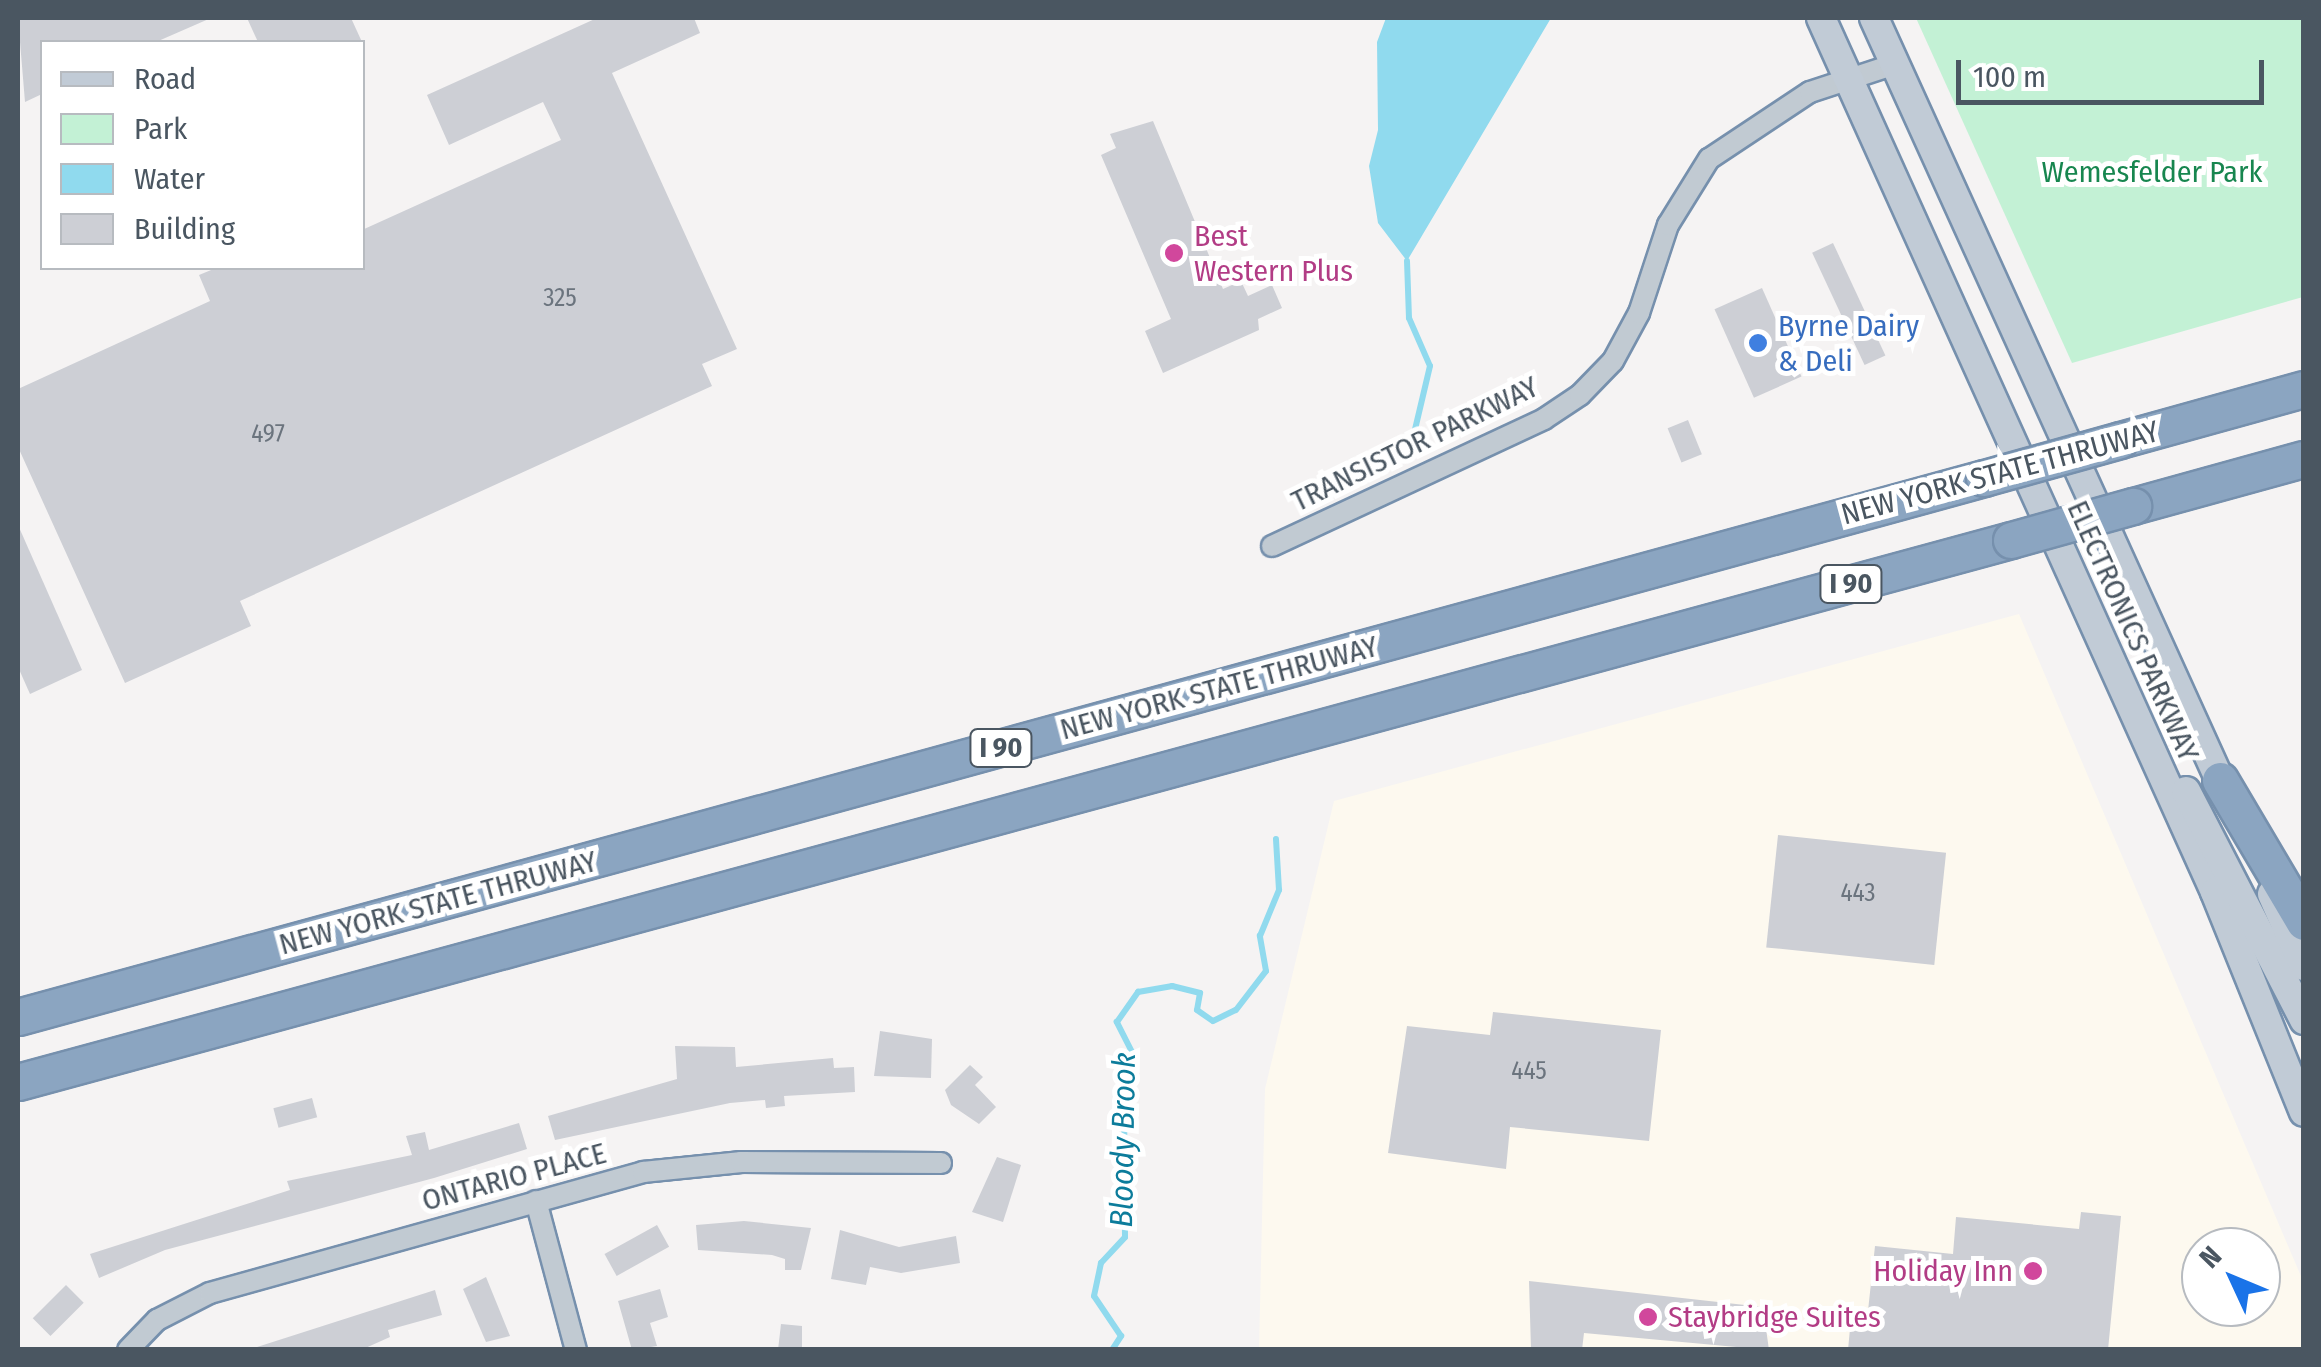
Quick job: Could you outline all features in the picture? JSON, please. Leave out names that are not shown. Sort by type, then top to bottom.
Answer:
[{"type":"highway","name":"NEW YORK STATE THRUWAY","points":[[18,1017],[2304,389]]},
{"type":"highway","name":"NEW YORK STATE THRUWAY","points":[[18,1082],[2304,459]]},
{"type":"highway","points":[[2215,484],[2304,475]]},
{"type":"highway","points":[[2220,780],[2304,922]]},
{"type":"main road","name":"ELECTRONICS PARKWAY","points":[[1821,18],[2299,1081],[2304,1112]]},
{"type":"main road","name":"ELECTRONICS PARKWAY","points":[[1874,18],[2304,966]]},
{"type":"main road","points":[[2126,692],[2205,822],[2304,1020]]},
{"type":"street","name":"TRANSISTOR PARKWAY","points":[[1272,546],[1544,419],[1580,395],[1622,345],[1668,225],[1709,159],[1745,130],[1848,78],[1895,64]]},
{"type":"street","name":"ONTARIO PLACE","points":[[128,1350],[157,1320],[210,1293],[643,1172],[741,1162],[941,1164]]},
{"type":"street","points":[[536,1202],[576,1350]]},
{"type":"shaded area","points":[[2019,614],[2280,1227],[2181,1227],[2181,1327],[2281,1327],[2281,1229],[2303,1281],[2303,1349],[1259,1350],[1265,1089],[1334,801]]},
{"type":"green space","name":"Wemesfelder Park","points":[[1916,18],[2303,18],[2303,297],[2072,363]]},
{"type":"water","points":[[1386,18],[1551,18],[1407,261],[1378,223],[1369,166],[1378,130],[1377,42]]},
{"type":"building","points":[[18,18],[211,18],[161,40],[40,40],[40,95],[25,102]]},
{"type":"building","points":[[247,18],[351,18],[361,40],[257,40]]},
{"type":"building","points":[[597,18],[694,18],[700,33],[612,73],[737,349],[702,364],[712,386],[240,601],[251,626],[125,683],[18,447],[18,389],[210,301],[199,275],[211,270],[365,270],[365,229],[561,140],[543,102],[449,145],[427,95]]},
{"type":"building","name":"Best Western Plus","points":[[1153,121],[1223,289],[1241,281],[1248,296],[1272,285],[1282,308],[1258,319],[1259,330],[1163,373],[1145,331],[1171,319],[1101,155],[1116,148],[1110,134]]},
{"type":"building","points":[[1833,243],[1885,355],[1865,365],[1812,253]]},
{"type":"building","name":"Byrne Dairy & Deli","points":[[1762,288],[1801,377],[1754,398],[1714,309]]},
{"type":"building","points":[[1688,420],[1702,454],[1681,463],[1668,428]]},
{"type":"building","points":[[18,525],[82,670],[30,694],[18,667]]},
{"type":"building","points":[[1778,835],[1946,853],[1934,965],[1766,947]]},
{"type":"building","points":[[1493,1012],[1661,1030],[1649,1141],[1510,1127],[1506,1169],[1388,1153],[1407,1026],[1490,1035]]},
{"type":"building","points":[[880,1031],[932,1039],[931,1078],[874,1076]]},
{"type":"building","points":[[675,1046],[735,1047],[736,1067],[833,1058],[834,1068],[854,1067],[855,1092],[784,1096],[785,1106],[766,1108],[765,1100],[730,1103],[555,1140],[548,1116],[677,1079]]},
{"type":"building","points":[[970,1065],[983,1077],[975,1085],[996,1107],[979,1124],[951,1105],[945,1090]]},
{"type":"building","points":[[312,1098],[317,1117],[279,1128],[273,1108]]},
{"type":"building","points":[[519,1123],[527,1149],[434,1178],[165,1250],[99,1278],[90,1254],[290,1190],[287,1181],[412,1155],[406,1136],[425,1132],[429,1150]]},
{"type":"building","points":[[997,1157],[1021,1165],[1003,1222],[972,1212]]},
{"type":"building","name":"Holiday Inn","points":[[2081,1212],[2121,1216],[2108,1350],[1848,1350],[1851,1318],[1867,1320],[1875,1246],[1953,1254],[1956,1217],[2079,1229]]},
{"type":"building","points":[[744,1221],[811,1228],[801,1270],[785,1270],[785,1259],[772,1255],[698,1250],[696,1225]]},
{"type":"building","points":[[657,1225],[669,1247],[617,1276],[605,1254]]},
{"type":"building","points":[[840,1230],[899,1247],[956,1236],[960,1263],[901,1273],[870,1267],[866,1285],[831,1279]]},
{"type":"building","points":[[486,1277],[510,1336],[486,1342],[463,1289]]},
{"type":"building","name":"Staybridge Suites","points":[[1529,1281],[1763,1307],[1769,1350],[1584,1333],[1582,1350],[1531,1350]]},
{"type":"building","points":[[66,1285],[84,1303],[50,1336],[33,1318]]},
{"type":"building","points":[[660,1289],[668,1317],[650,1323],[657,1346],[632,1350],[618,1301]]},
{"type":"building","points":[[435,1290],[442,1315],[388,1330],[390,1337],[361,1350],[248,1350]]},
{"type":"building","points":[[781,1324],[802,1326],[802,1350],[778,1350]]},
{"type":"waterway","points":[[1407,261],[1409,318],[1430,366],[1413,438]]},
{"type":"waterway","name":"Bloody Brook","points":[[1112,1350],[1121,1336],[1094,1296],[1101,1263],[1125,1237],[1124,1087],[1132,1052],[1117,1022],[1138,992],[1172,986],[1200,993],[1197,1010],[1213,1021],[1236,1010],[1266,971],[1260,936],[1279,890],[1276,839]]},
{"type":"place","name":"Best Western Plus","points":[[1174,253]]},
{"type":"place","name":"Byrne Dairy & Deli","points":[[1758,343]]},
{"type":"place","name":"Holiday Inn","points":[[2033,1271]]},
{"type":"place","name":"Staybridge Suites","points":[[1648,1317]]}]
